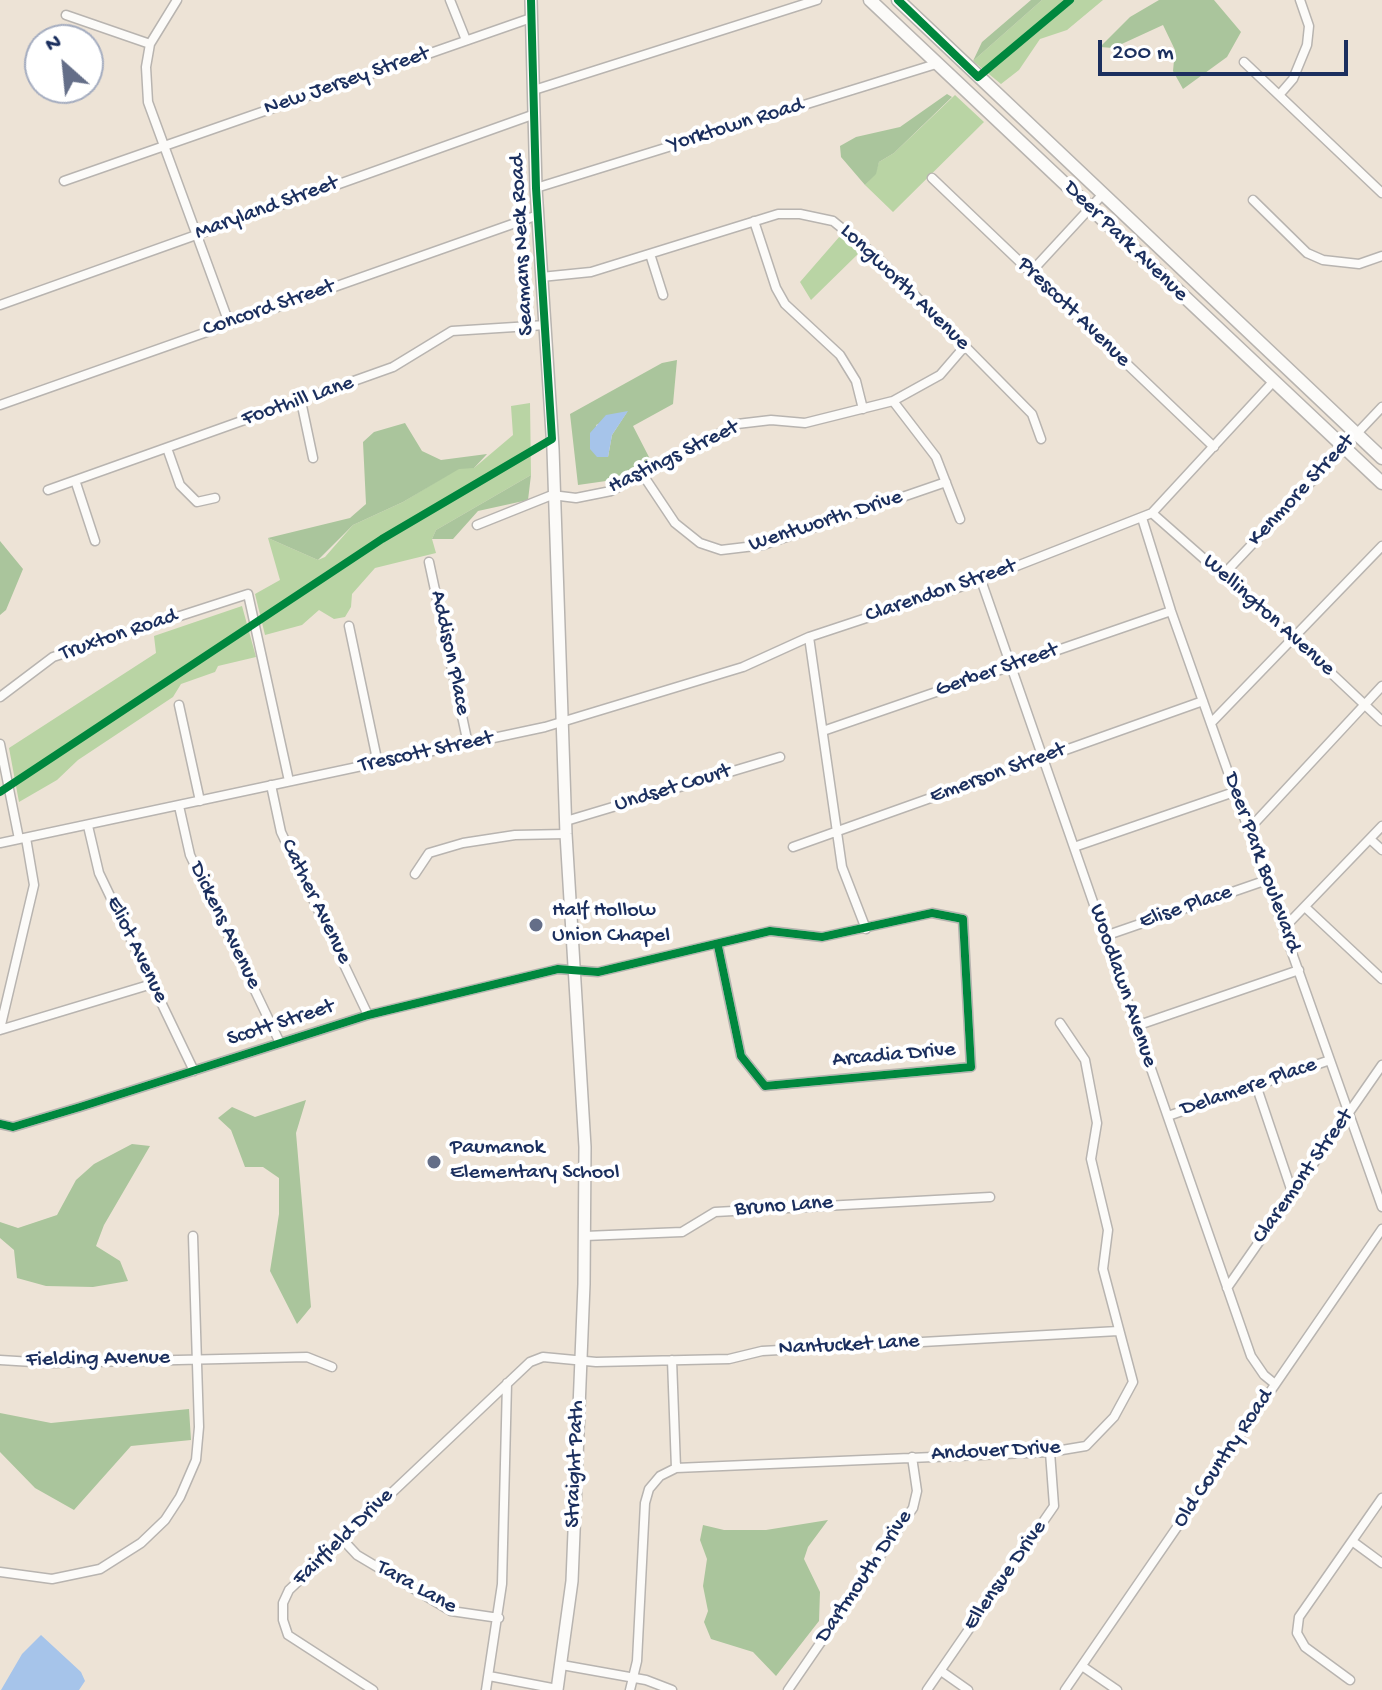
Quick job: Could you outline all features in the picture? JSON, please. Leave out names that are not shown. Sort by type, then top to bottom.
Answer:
[{"type":"main road","name":"Seamans Neck Road","points":[[531,0],[536,188],[546,325],[566,834],[585,1147],[585,1236]]},
{"type":"main road","name":"Deer Park Avenue","points":[[870,0],[1272,383],[1382,483]]},
{"type":"main road","name":"Deer Park Avenue","points":[[898,0],[1382,458]]},
{"type":"main road","name":"Straight Path","points":[[557,1690],[572,1581],[585,1236]]},
{"type":"street","points":[[177,0],[150,44],[146,67],[148,102],[229,323]]},
{"type":"street","points":[[450,0],[466,40]]},
{"type":"street","points":[[534,90],[817,0]]},
{"type":"street","points":[[1280,94],[1293,79],[1307,45],[1309,26],[1300,0]]},
{"type":"street","points":[[66,15],[150,44]]},
{"type":"street","name":"New Jersey Street","points":[[64,181],[531,18]]},
{"type":"street","points":[[1244,62],[1382,193]]},
{"type":"street","name":"Yorktown Road","points":[[536,188],[936,64]]},
{"type":"street","name":"Maryland Street","points":[[0,305],[535,114]]},
{"type":"street","name":"Prescott Avenue","points":[[932,178],[1214,447]]},
{"type":"street","points":[[1031,272],[1103,194]]},
{"type":"street","points":[[1253,200],[1294,241],[1315,256],[1359,264],[1382,256]]},
{"type":"street","name":"Longworth Avenue","points":[[541,277],[591,272],[778,214],[800,214],[833,221],[875,255],[1032,414],[1041,439]]},
{"type":"street","name":"Concord Street","points":[[0,405],[538,215]]},
{"type":"street","points":[[754,221],[776,288],[785,304],[840,355],[856,381],[863,409]]},
{"type":"street","points":[[650,254],[663,295]]},
{"type":"street","name":"Foothill Lane","points":[[48,490],[76,483],[393,367],[452,331],[546,325]]},
{"type":"street","name":"Hastings Street","points":[[552,495],[593,497],[643,475],[737,424],[771,420],[805,423],[893,401],[924,387],[940,375],[965,346]]},
{"type":"street","name":"Clarendon Street","points":[[561,720],[743,667],[809,637],[981,580],[1142,518],[1152,513],[1272,383]]},
{"type":"street","points":[[301,401],[313,458]]},
{"type":"street","points":[[893,401],[936,457],[960,519]]},
{"type":"street","name":"Kenmore Street","points":[[1223,575],[1382,407]]},
{"type":"street","points":[[167,448],[180,485],[197,502],[215,498]]},
{"type":"street","name":"Wentworth Drive","points":[[643,475],[675,523],[700,543],[721,550],[763,545],[946,482]]},
{"type":"street","points":[[76,483],[95,541]]},
{"type":"street","points":[[477,525],[552,495]]},
{"type":"street","name":"Wellington Avenue","points":[[1152,513],[1295,639],[1382,721]]},
{"type":"street","name":"Deer Park Boulevard","points":[[1142,518],[1171,611],[1382,1207]]},
{"type":"street","points":[[1211,723],[1382,546]]},
{"type":"street","name":"Addison Place","points":[[429,562],[468,744]]},
{"type":"street","name":"Woodlawn Avenue","points":[[981,580],[1251,1356],[1264,1375],[1275,1384]]},
{"type":"street","name":"Truxton Road","points":[[0,697],[53,657],[248,594],[289,781]]},
{"type":"street","name":"Gerber Street","points":[[823,731],[1171,611]]},
{"type":"street","points":[[349,626],[378,764]]},
{"type":"street","points":[[809,637],[842,867],[866,929]]},
{"type":"street","points":[[1250,828],[1382,686]]},
{"type":"street","name":"Emerson Street","points":[[793,847],[1203,701]]},
{"type":"street","points":[[179,705],[200,801]]},
{"type":"street","name":"Trescott Street","points":[[271,785],[468,744],[561,720]]},
{"type":"street","points":[[0,744],[34,885],[0,1030]]},
{"type":"street","name":"Undset Court","points":[[566,821],[780,757]]},
{"type":"street","points":[[0,843],[271,785]]},
{"type":"street","name":"Cather Avenue","points":[[271,785],[281,832],[368,1015]]},
{"type":"street","points":[[1074,847],[1237,791]]},
{"type":"street","name":"Dickens Avenue","points":[[179,806],[190,855],[280,1043]]},
{"type":"street","name":"Eliot Avenue","points":[[88,826],[99,873],[194,1071]]},
{"type":"street","points":[[1284,928],[1382,826]]},
{"type":"street","points":[[415,874],[429,853],[463,843],[515,835],[566,834]]},
{"type":"street","points":[[1370,839],[1382,850]]},
{"type":"street","name":"Elise Place","points":[[1105,936],[1267,880]]},
{"type":"street","points":[[1305,907],[1382,979]]},
{"type":"street","name":"Arcadia Drive","points":[[576,970],[598,972],[718,946],[770,931],[822,937],[932,913],[963,919],[971,1067],[765,1086],[741,1056],[718,946]]},
{"type":"street","name":"Scott Street","points":[[0,1124],[13,1127],[368,1015],[558,969],[576,970]]},
{"type":"street","points":[[1136,1026],[1299,970]]},
{"type":"street","points":[[0,1030],[152,984]]},
{"type":"street","name":"Andover Drive","points":[[676,1468],[1050,1452],[1086,1446],[1114,1417],[1133,1382],[1103,1269],[1108,1230],[1091,1159],[1097,1123],[1085,1060],[1060,1023]]},
{"type":"street","name":"Delamere Place","points":[[1168,1116],[1330,1060]]},
{"type":"street","name":"Claremont Street","points":[[1227,1288],[1382,1065]]},
{"type":"street","points":[[1256,1085],[1293,1195]]},
{"type":"street","name":"Bruno Lane","points":[[585,1236],[682,1232],[715,1212],[990,1197]]},
{"type":"street","name":"Old Country Road","points":[[1065,1690],[1382,1229]]},
{"type":"street","points":[[0,1572],[52,1579],[100,1569],[141,1543],[165,1520],[180,1497],[196,1460],[199,1427],[193,1236]]},
{"type":"street","name":"Nantucket Lane","points":[[581,1361],[729,1359],[762,1351],[1118,1331]]},
{"type":"street","name":"Fielding Avenue","points":[[0,1360],[23,1363],[307,1357],[332,1367]]},
{"type":"street","name":"Fairfield Drive","points":[[373,1690],[300,1646],[288,1635],[283,1620],[283,1603],[289,1590],[530,1362],[543,1357],[581,1361]]},
{"type":"street","points":[[630,1690],[634,1678],[645,1503],[649,1489],[660,1476],[676,1468],[672,1360]]},
{"type":"street","points":[[486,1690],[499,1618],[507,1383]]},
{"type":"street","name":"Ellensue Drive","points":[[927,1690],[1054,1506],[1050,1452]]},
{"type":"street","name":"Dartmouth Drive","points":[[788,1690],[913,1508],[917,1491],[912,1457]]},
{"type":"street","points":[[1350,1680],[1305,1647],[1297,1633],[1299,1617],[1382,1498]]},
{"type":"street","name":"Tara Lane","points":[[343,1540],[357,1555],[451,1611],[499,1618]]},
{"type":"street","points":[[1352,1541],[1382,1563]]},
{"type":"street","points":[[562,1665],[634,1678],[672,1690]]},
{"type":"street","points":[[1082,1666],[1117,1690]]},
{"type":"street","points":[[941,1671],[968,1690]]},
{"type":"street","points":[[489,1676],[557,1690]]},
{"type":"green space","points":[[1031,0],[1042,0],[973,61],[982,42]]},
{"type":"green space","points":[[1042,0],[1103,0],[1067,30],[1040,39],[1019,70],[1001,84],[973,61]]},
{"type":"green space","points":[[1159,0],[1214,0],[1241,32],[1227,57],[1183,89],[1173,71],[1175,50],[1163,25],[1113,48],[1100,47],[1130,17]]},
{"type":"green space","points":[[947,94],[952,97],[894,153],[879,162],[876,174],[865,185],[841,157],[840,146],[856,137],[900,127]]},
{"type":"green space","points":[[955,95],[984,122],[893,212],[865,185],[875,174],[879,162],[894,153]]},
{"type":"green space","points":[[840,236],[859,253],[811,300],[800,282]]},
{"type":"green space","points":[[677,360],[673,404],[633,426],[650,459],[613,480],[578,485],[570,414],[662,363]],"holes":[[[627,412],[612,435],[608,457],[596,425]]]},
{"type":"green space","points":[[530,403],[531,475],[436,530],[432,539],[436,553],[375,568],[352,594],[351,607],[345,617],[334,619],[319,610],[302,625],[265,635],[255,594],[280,580],[268,538],[318,560],[325,557],[353,525],[403,502],[459,468],[474,468],[513,435],[511,406]]},
{"type":"green space","points":[[405,423],[422,451],[441,460],[487,454],[474,468],[459,469],[403,502],[353,525],[318,560],[268,538],[350,518],[366,504],[363,442],[374,432]]},
{"type":"green space","points":[[531,475],[528,500],[478,511],[453,539],[432,539],[436,530]]},
{"type":"green space","points":[[0,541],[23,569],[6,610],[0,615]]},
{"type":"green space","points":[[242,606],[256,657],[218,666],[215,672],[181,684],[173,697],[78,760],[57,780],[19,802],[9,748],[156,653],[154,636]]},
{"type":"green space","points":[[306,1100],[296,1133],[311,1307],[297,1324],[270,1271],[279,1214],[279,1178],[263,1167],[245,1167],[231,1130],[218,1118],[232,1107],[255,1117]]},
{"type":"green space","points":[[132,1144],[150,1146],[104,1225],[96,1246],[120,1261],[128,1281],[93,1287],[46,1286],[17,1278],[14,1250],[0,1238],[0,1222],[18,1228],[57,1215],[76,1180],[94,1164]]},
{"type":"green space","points":[[189,1409],[191,1440],[131,1446],[74,1510],[35,1488],[0,1452],[0,1413],[51,1423]]},
{"type":"green space","points":[[828,1520],[808,1547],[804,1559],[820,1592],[819,1621],[776,1676],[753,1652],[711,1639],[704,1622],[708,1611],[703,1586],[707,1559],[700,1540],[703,1525],[724,1530],[766,1530]]},
{"type":"water","points":[[628,411],[612,435],[608,457],[597,457],[590,449],[590,433],[606,415]]},
{"type":"water","points":[[41,1635],[81,1672],[85,1681],[79,1690],[1,1690],[22,1654]]},
{"type":"cycle path","points":[[0,792],[382,539],[552,439],[536,188],[531,0]]},
{"type":"cycle path","points":[[898,0],[978,77],[1070,0]]},
{"type":"cycle path","points":[[0,1124],[13,1127],[368,1015],[558,969],[598,972],[770,931],[822,937],[932,913],[963,919],[971,1067],[765,1086],[741,1056],[718,946]]},
{"type":"place","name":"Half Hollow Union Chapel","points":[[536,925]]},
{"type":"place","name":"Paumanok Elementary School","points":[[434,1162]]}]
